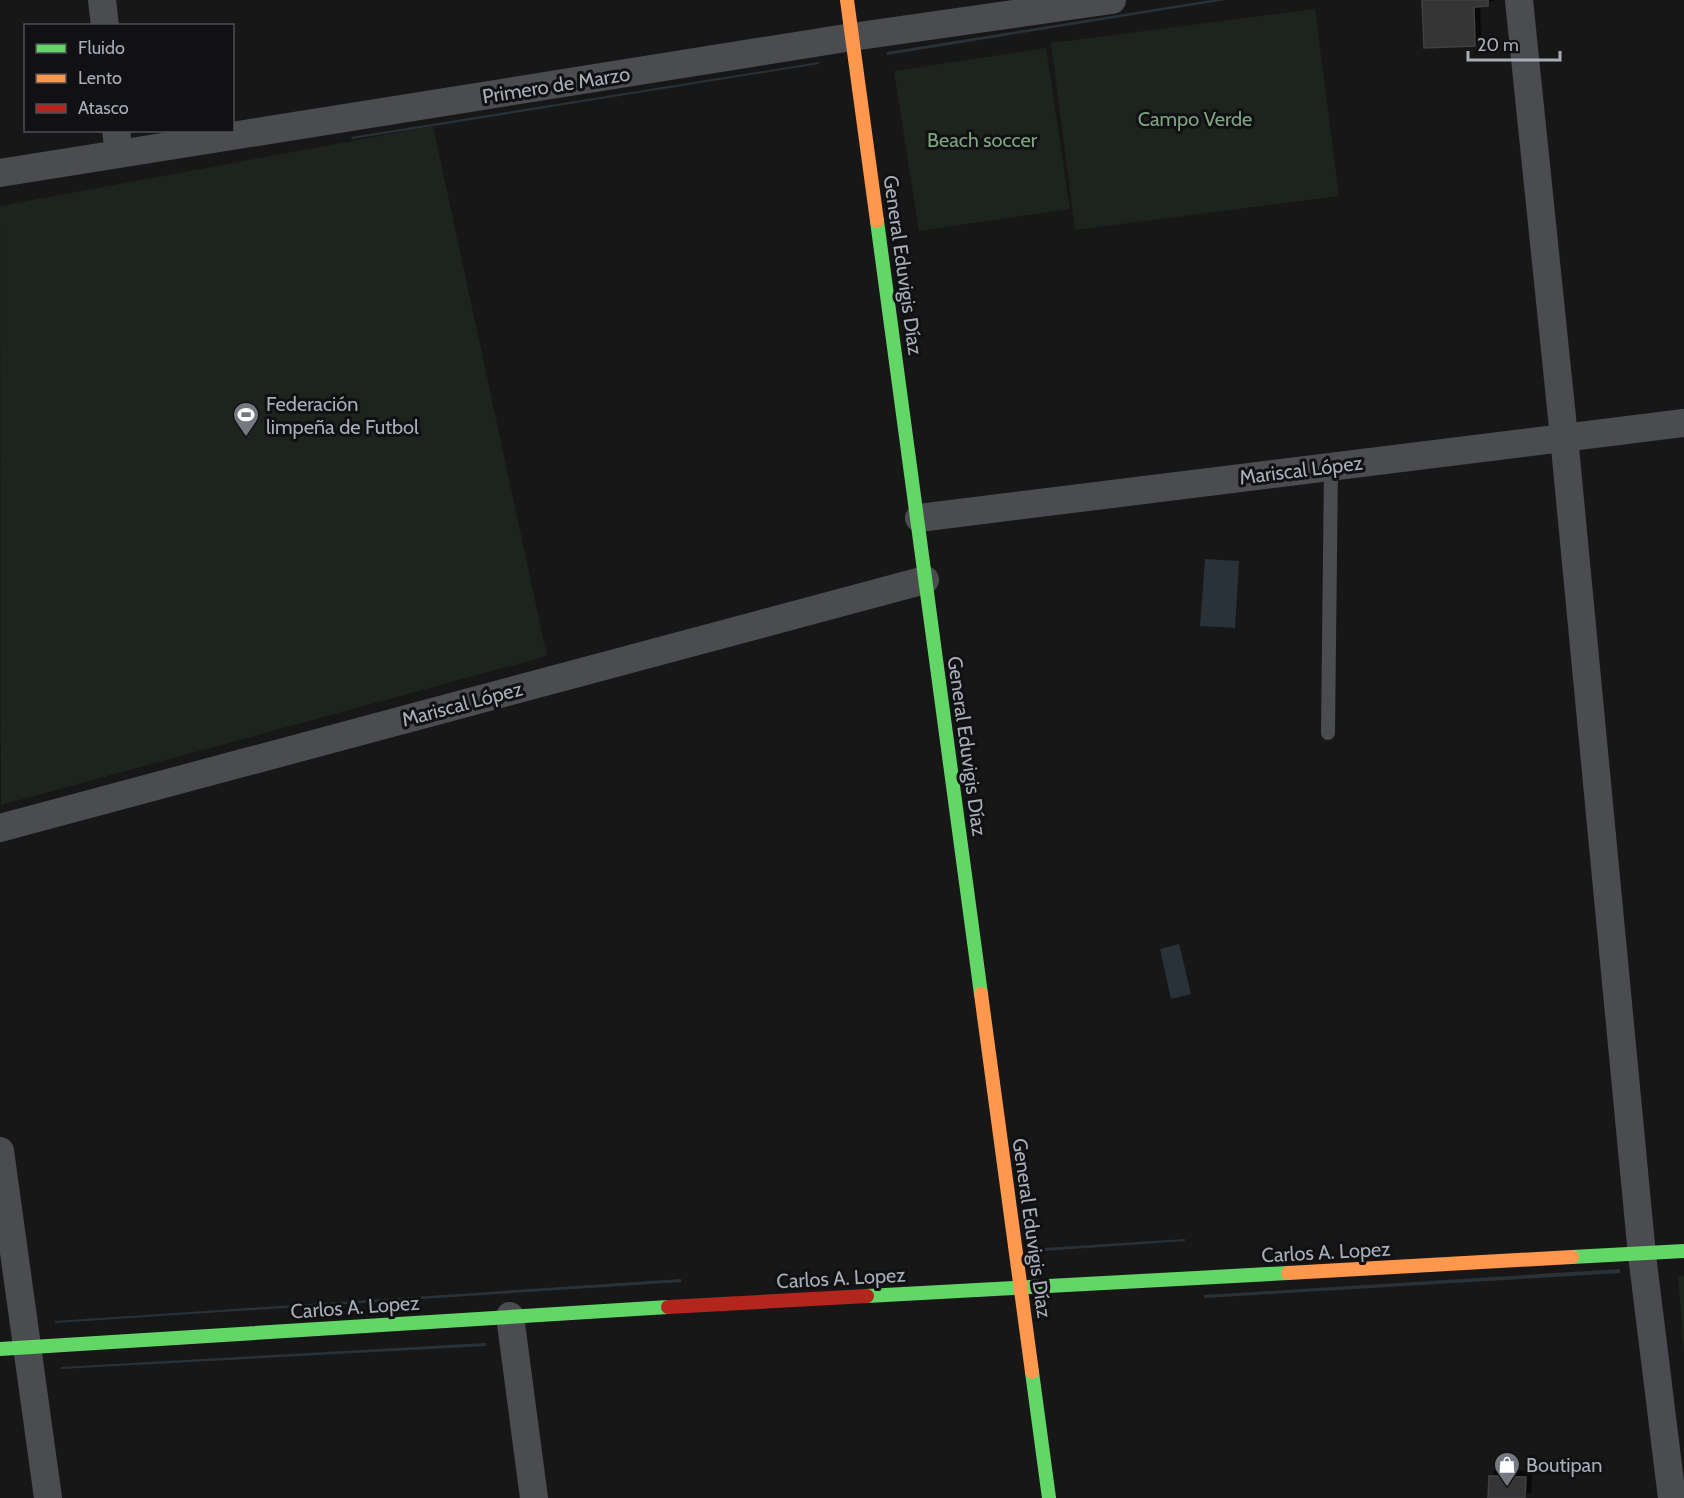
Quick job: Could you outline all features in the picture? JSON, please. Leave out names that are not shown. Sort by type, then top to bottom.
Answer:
[{"type":"street","points":[[102,0],[105,24]]},
{"type":"street","name":"General Eduvigis Díaz","points":[[848,0],[1049,1498]]},
{"type":"street","name":"Primero de Marzo","points":[[234,125],[1112,0]]},
{"type":"street","points":[[1519,0],[1564,437],[1642,1255],[1672,1498]]},
{"type":"street","name":"Primero de Marzo","points":[[0,173],[117,142],[187,132]]},
{"type":"street","name":"Mariscal López","points":[[919,518],[1684,423]]},
{"type":"street","name":"Mariscal López","points":[[0,828],[925,580]]},
{"type":"street","points":[[0,1151],[13,1348],[48,1498]]},
{"type":"street","name":"Carlos A. Lopez","points":[[13,1348],[510,1316],[1684,1251]]},
{"type":"street","points":[[510,1316],[534,1498]]},
{"type":"lane","points":[[1328,734],[1331,466]]},
{"type":"green space","name":"Campo Verde","points":[[1315,9],[1339,196],[1075,230],[1051,43]]},
{"type":"green space","name":"Beach soccer","points":[[1046,48],[1070,209],[919,231],[894,71]]},
{"type":"green space","points":[[433,126],[547,656],[1,805],[0,206]]},
{"type":"green space","points":[[1678,1276],[1684,1276],[1684,1353]]},
{"type":"shaded area","points":[[1211,0],[1226,0],[887,55],[887,52]]},
{"type":"shaded area","points":[[819,62],[819,64],[352,139],[351,137]]},
{"type":"shaded area","points":[[1205,559],[1239,561],[1235,628],[1200,626]]},
{"type":"shaded area","points":[[1179,944],[1191,994],[1171,999],[1160,949]]},
{"type":"shaded area","points":[[1185,1239],[1185,1241],[1044,1251],[1044,1248]]},
{"type":"shaded area","points":[[1620,1269],[1620,1273],[1204,1298],[1204,1295]]},
{"type":"shaded area","points":[[681,1279],[681,1282],[55,1323],[55,1321]]},
{"type":"shaded area","points":[[486,1343],[486,1346],[61,1369],[61,1367]]},
{"type":"building","points":[[1422,0],[1488,0],[1488,6],[1474,7],[1475,46],[1424,48]]},
{"type":"building","name":"Boutipan","points":[[1489,1476],[1526,1477],[1525,1498],[1488,1498]]},
{"type":"traffic: fast","points":[[877,221],[981,994]]},
{"type":"traffic: fast","points":[[1572,1257],[1684,1251]]},
{"type":"traffic: fast","points":[[867,1296],[1288,1273]]},
{"type":"traffic: fast","points":[[0,1349],[668,1307]]},
{"type":"traffic: fast","points":[[1032,1372],[1049,1498]]},
{"type":"traffic: slow","points":[[847,0],[877,221]]},
{"type":"traffic: slow","points":[[981,994],[1032,1372]]},
{"type":"traffic: slow","points":[[1288,1273],[1572,1257]]},
{"type":"traffic: jam","points":[[668,1307],[867,1296]]},
{"type":"place","name":"Federación limpeña de Futbol","points":[[246,438]]},
{"type":"place","name":"Boutipan","points":[[1507,1488]]}]
